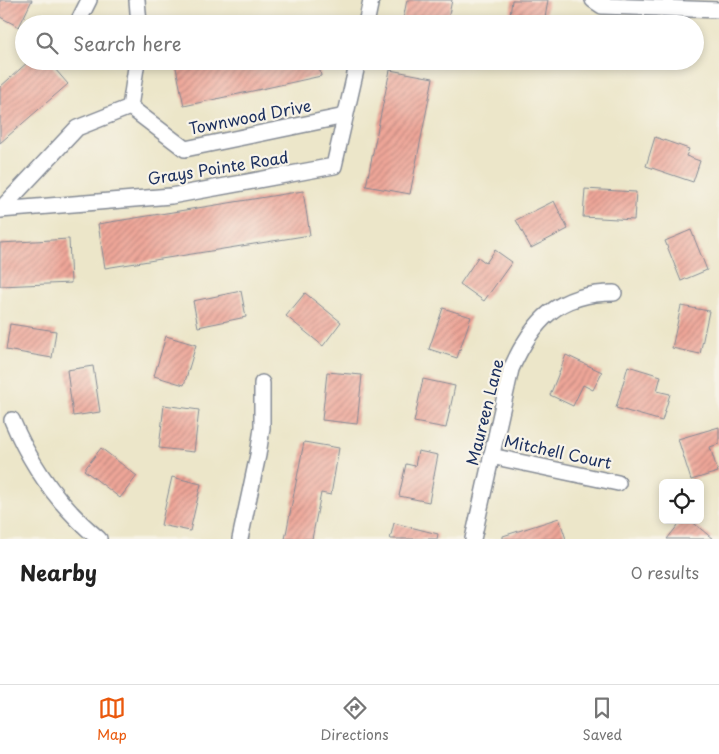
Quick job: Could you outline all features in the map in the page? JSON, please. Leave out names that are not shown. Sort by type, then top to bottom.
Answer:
[{"type":"street","points":[[82,15],[89,0]]},
{"type":"street","points":[[137,0],[138,15]]},
{"type":"street","points":[[368,15],[371,0]]},
{"type":"street","points":[[592,0],[602,6],[719,10]]},
{"type":"street","points":[[130,107],[136,70]]},
{"type":"street","name":"Grays Pointe Road","points":[[0,210],[171,196],[334,166],[356,70]]},
{"type":"street","name":"Townwood Drive","points":[[130,107],[185,149],[345,116]]},
{"type":"street","name":"Grays Pointe Road","points":[[0,210],[77,128],[130,107]]},
{"type":"street","name":"Maureen Lane","points":[[473,539],[511,369],[520,348],[533,329],[556,306],[592,293],[614,293]]},
{"type":"street","points":[[240,539],[262,428],[262,383]]},
{"type":"street","points":[[12,420],[23,447],[56,498],[77,521],[99,539]]},
{"type":"street","name":"Mitchell Court","points":[[491,456],[618,483]]},
{"type":"building","points":[[0,0],[32,0],[25,15],[15,15],[15,25],[0,17]]},
{"type":"building","points":[[407,0],[452,0],[449,15],[404,15]]},
{"type":"building","points":[[512,0],[548,0],[546,15],[510,15]]},
{"type":"building","points":[[19,70],[56,70],[68,84],[0,143],[0,87]]},
{"type":"building","points":[[176,70],[320,70],[321,76],[184,106]]},
{"type":"building","points":[[390,70],[433,78],[410,194],[366,186]]},
{"type":"building","points":[[655,137],[689,149],[686,156],[700,161],[693,182],[646,166]]},
{"type":"building","points":[[585,189],[636,192],[634,220],[583,217]]},
{"type":"building","points":[[303,191],[310,235],[105,268],[98,224]]},
{"type":"building","points":[[554,201],[568,229],[531,248],[516,220]]},
{"type":"building","points":[[691,230],[707,270],[681,281],[665,241]]},
{"type":"building","points":[[69,239],[71,283],[0,286],[0,243]]},
{"type":"building","points":[[495,250],[512,262],[484,301],[460,284],[478,257],[486,263]]},
{"type":"building","points":[[241,291],[246,317],[198,327],[193,301]]},
{"type":"building","points":[[305,293],[341,322],[323,346],[286,316]]},
{"type":"building","points":[[681,306],[709,311],[700,354],[672,348]]},
{"type":"building","points":[[443,308],[471,317],[457,358],[429,349]]},
{"type":"building","points":[[10,324],[56,331],[52,358],[6,350]]},
{"type":"building","points":[[166,336],[196,345],[184,385],[154,376]]},
{"type":"building","points":[[566,355],[602,372],[593,390],[583,385],[573,406],[550,395]]},
{"type":"building","points":[[93,366],[100,412],[73,416],[67,370]]},
{"type":"building","points":[[628,366],[661,376],[657,391],[670,394],[662,421],[616,408]]},
{"type":"building","points":[[327,372],[362,375],[357,424],[322,420]]},
{"type":"building","points":[[423,379],[455,386],[446,428],[414,422]]},
{"type":"building","points":[[164,405],[199,410],[194,452],[159,448]]},
{"type":"building","points":[[719,427],[719,444],[710,447],[718,472],[691,479],[678,439]]},
{"type":"building","points":[[304,442],[339,448],[331,495],[321,493],[312,539],[285,539]]},
{"type":"building","points":[[101,448],[137,476],[120,498],[84,470]]},
{"type":"building","points":[[418,451],[438,455],[429,502],[399,496],[406,464],[415,466]]},
{"type":"building","points":[[172,477],[201,484],[190,531],[161,525]]},
{"type":"building","points":[[559,518],[566,539],[503,539],[503,536]]},
{"type":"building","points":[[394,523],[438,534],[437,539],[390,539]]},
{"type":"building","points":[[679,524],[695,524],[713,539],[667,539]]}]
